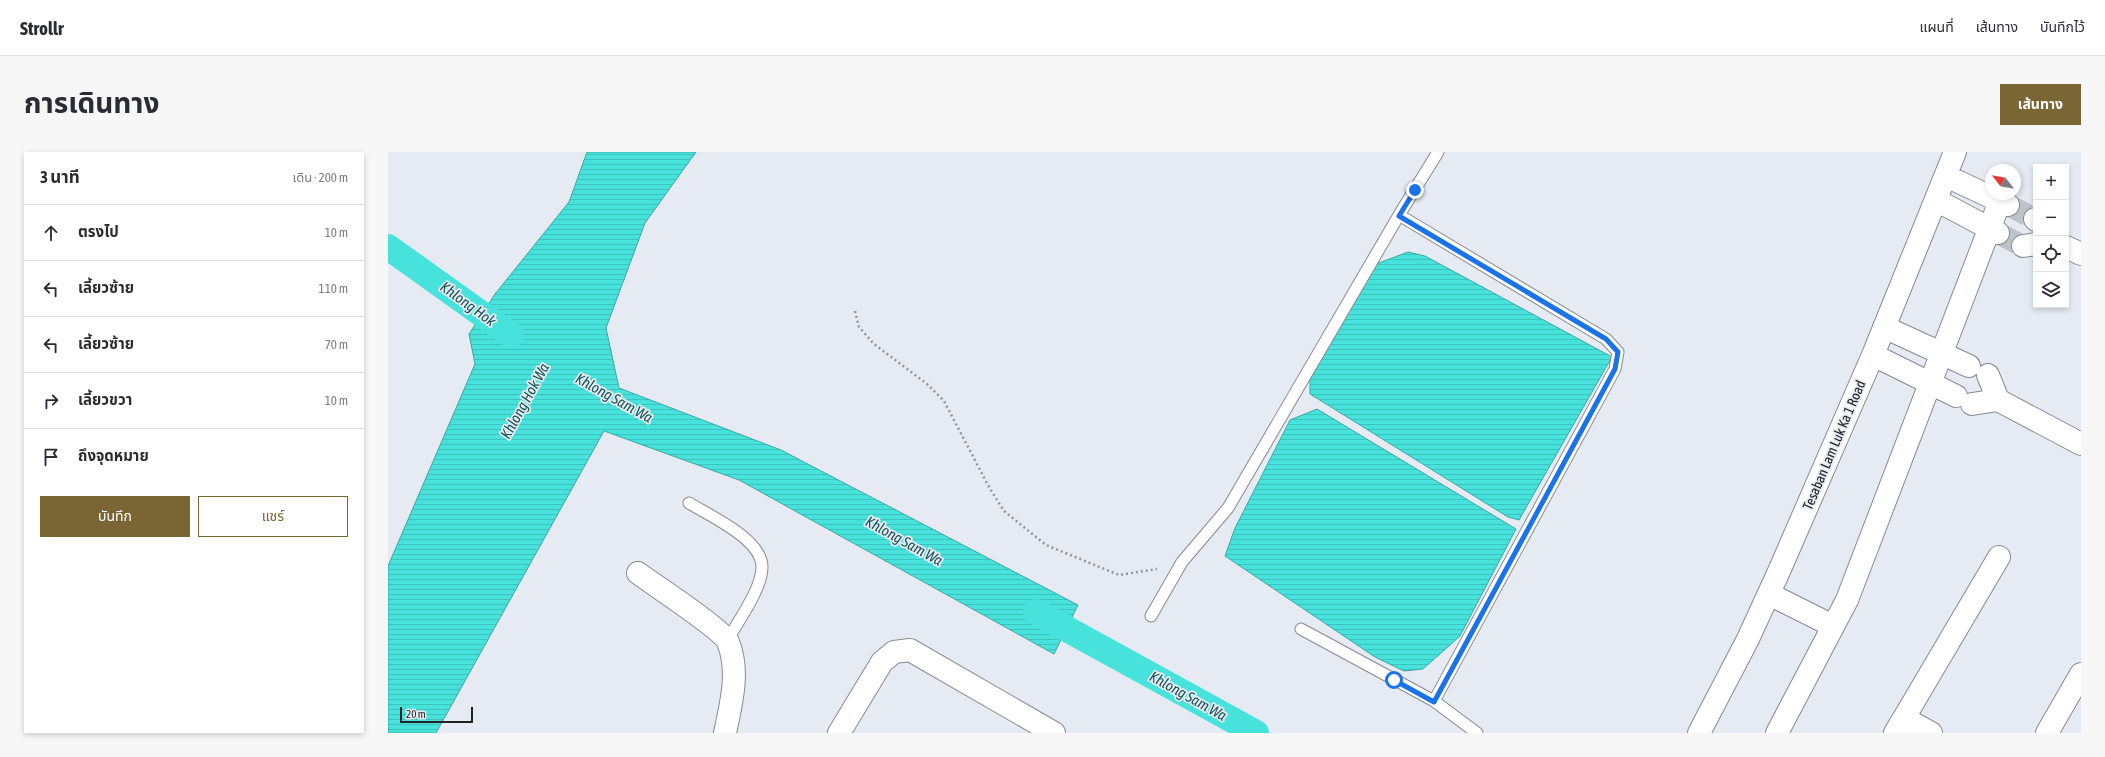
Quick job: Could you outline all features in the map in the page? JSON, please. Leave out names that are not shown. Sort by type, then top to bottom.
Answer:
[{"type":"street","name":"Tesaban Lam Luk Ka 1 Road","points":[[1699,733],[1748,639],[1769,594],[1873,355],[1955,152]]},
{"type":"street","points":[[1777,733],[1847,600],[1930,382],[2004,203],[1946,176]]},
{"type":"street","points":[[1936,200],[1993,231]]},
{"type":"street","points":[[2069,248],[2081,254]]},
{"type":"street","points":[[1884,327],[1942,352],[1969,366]]},
{"type":"street","points":[[1873,355],[1964,400],[1998,400],[2081,444]]},
{"type":"street","points":[[1988,375],[1998,400]]},
{"type":"street","points":[[1931,733],[1900,726],[1999,558]]},
{"type":"street","points":[[638,573],[709,624],[728,641],[734,665],[733,690],[725,733]]},
{"type":"street","points":[[1769,594],[1834,626]]},
{"type":"street","points":[[839,733],[882,662],[894,652],[910,650],[1054,733]]},
{"type":"street","points":[[2047,733],[2081,674]]},
{"type":"lane","points":[[1151,616],[1182,562],[1228,508],[1438,152]]},
{"type":"lane","points":[[1399,216],[1606,339],[1618,352],[1615,369],[1434,702]]},
{"type":"lane","points":[[689,503],[748,540],[759,552],[762,567],[757,588],[728,641]]},
{"type":"lane","points":[[1301,628],[1434,702],[1477,733]]},
{"type":"path","points":[[855,311],[859,327],[874,344],[927,384],[944,401],[989,487],[1004,511],[1046,545],[1119,575],[1142,572],[1182,562]]},
{"type":"water","name":"Khlong Hok Wa","points":[[587,152],[696,152],[645,223],[606,328],[619,388],[781,450],[1078,605],[1054,654],[739,480],[604,431],[436,733],[388,733],[388,566],[475,364],[469,334],[495,294],[569,202]]},
{"type":"water","points":[[1408,252],[1425,256],[1612,357],[1519,520],[1508,517],[1310,394],[1310,376],[1376,264]]},
{"type":"water","points":[[1317,409],[1516,529],[1460,636],[1423,669],[1404,671],[1375,657],[1225,556],[1235,528],[1290,420]]},
{"type":"waterway","name":"Khlong Hok","points":[[388,247],[511,335]]},
{"type":"waterway","name":"Khlong Sam Wa","points":[[1036,612],[1256,733]]},
{"type":"tunnel","points":[[2008,205],[2033,218]]},
{"type":"tunnel","points":[[1998,233],[2023,246]]},
{"type":"route","points":[[1394,680],[1434,702],[1615,369],[1618,352],[1606,339],[1399,216],[1415,190]]}]
